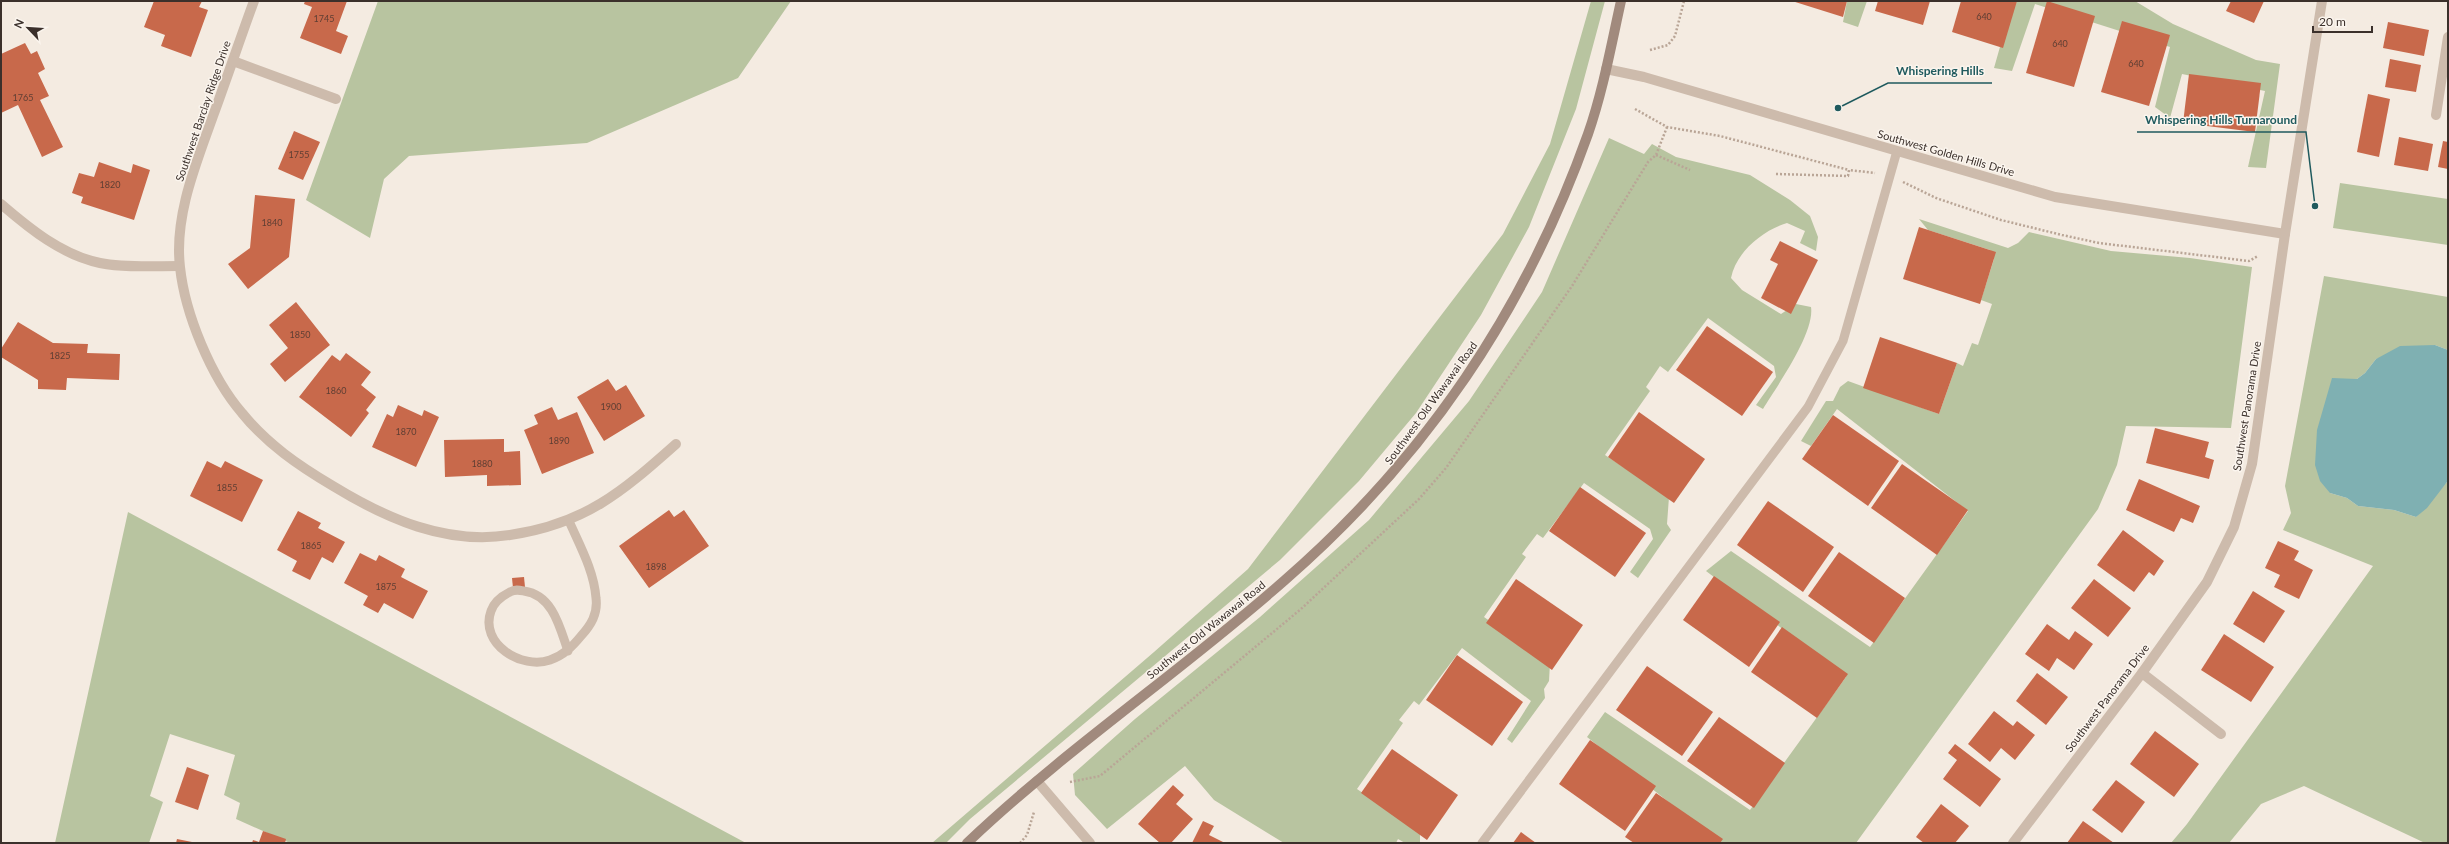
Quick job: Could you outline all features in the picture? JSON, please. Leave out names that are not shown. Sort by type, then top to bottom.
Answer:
[{"type":"main road","name":"Southwest Old Wawawai Road","points":[[967,843],[1037,781],[1284,582],[1345,526],[1399,468],[1447,405],[1490,342],[1530,272],[1588,133],[1606,69],[1621,1]]},
{"type":"street","name":"Southwest Barclay Ridge Drive","points":[[254,1],[190,182],[182,225],[180,266],[186,299],[208,358],[222,383],[245,417],[266,439],[299,466],[371,509],[400,522],[430,530],[480,537],[510,536],[569,521],[597,508],[627,488],[676,444]]},
{"type":"street","name":"Southwest Panorama Drive","points":[[2013,843],[2142,673],[2207,582],[2234,527],[2252,464],[2284,234],[2322,1]]},
{"type":"street","points":[[2436,115],[2448,37]]},
{"type":"street","points":[[233,61],[336,99]]},
{"type":"street","name":"Southwest Golden Hills Drive","points":[[1606,69],[1644,77],[2055,197],[2284,234]]},
{"type":"street","points":[[1,204],[25,225],[55,246],[100,263],[136,266],[180,266]]},
{"type":"street","points":[[2142,673],[2221,734]]},
{"type":"street","points":[[1037,781],[1090,843]]},
{"type":"lane","points":[[1482,843],[1808,407],[1843,342],[1897,151]]},
{"type":"lane","points":[[568,651],[557,619],[546,602],[534,592],[514,590],[500,597],[491,611],[490,632],[502,649],[520,661],[549,660],[568,651],[594,621],[597,599],[590,571],[569,521]]},
{"type":"path","points":[[1650,50],[1668,46],[1675,36],[1684,1]]},
{"type":"path","points":[[1635,109],[1668,127],[1720,136],[1849,170],[1889,176],[1936,198],[2001,220],[2062,235],[2099,243],[2249,261],[2258,256]]},
{"type":"path","points":[[1656,155],[1690,170]]},
{"type":"path","points":[[1776,174],[1848,176],[1849,170]]},
{"type":"path","points":[[1020,843],[1027,835],[1034,812]]},
{"type":"green space","points":[[378,1],[791,1],[738,78],[587,143],[409,156],[384,179],[370,238],[306,200]]},
{"type":"green space","points":[[1591,1],[1605,1],[1576,109],[1529,227],[1481,315],[1416,413],[1359,481],[1280,560],[970,819],[946,843],[932,843],[1248,569],[1503,234],[1550,144]]},
{"type":"green space","points":[[1847,1],[1867,1],[1858,27],[1843,22]]},
{"type":"green space","points":[[2013,1],[2135,1],[2173,24],[2256,60],[2280,64],[2266,168],[2248,167],[2265,91],[2182,74],[2170,118],[2155,107],[2170,47],[2035,4],[2012,71],[1994,68]]},
{"type":"green space","points":[[1609,138],[1644,154],[1652,144],[1676,157],[1750,175],[1790,200],[1810,216],[1818,237],[1816,251],[1800,243],[1805,231],[1787,223],[1769,231],[1752,243],[1738,259],[1731,278],[1742,290],[1781,314],[1796,304],[1811,307],[1811,318],[1801,345],[1763,409],[1756,405],[1776,377],[1774,366],[1708,318],[1668,372],[1660,366],[1646,387],[1650,391],[1605,455],[1669,497],[1667,524],[1671,530],[1638,578],[1630,572],[1653,539],[1650,529],[1584,483],[1543,538],[1537,534],[1522,554],[1526,557],[1484,617],[1550,663],[1549,681],[1544,689],[1545,698],[1512,743],[1507,739],[1531,701],[1462,648],[1419,705],[1414,701],[1399,720],[1403,723],[1357,789],[1420,832],[1420,842],[1423,843],[1405,843],[1398,839],[1396,843],[1284,843],[1214,800],[1185,766],[1107,829],[1075,795],[1073,774],[1135,719],[1260,617],[1369,520],[1469,401],[1542,292]]},
{"type":"green space","points":[[2340,183],[2448,199],[2448,245],[2333,228]]},
{"type":"green space","points":[[1919,219],[2008,248],[2018,243],[2029,232],[2111,251],[2190,258],[2252,267],[2231,428],[2126,426],[2117,465],[2098,509],[1856,843],[1720,843],[1587,737],[1605,712],[1750,810],[1846,677],[1706,571],[1731,551],[1870,647],[1968,511],[1837,409],[1811,446],[1801,441],[1826,401],[1833,401],[1840,387],[1848,381],[1939,414],[1957,363],[1963,366],[1972,343],[1978,345],[1992,304],[1981,300],[1994,259],[1990,250],[1928,230]]},
{"type":"green space","points":[[2324,276],[2448,297],[2448,350],[2435,345],[2376,359],[2365,373],[2357,379],[2330,493],[2347,498],[2358,506],[2394,510],[2416,517],[2447,482],[2448,467],[2448,843],[2425,843],[2304,786],[2261,804],[2229,843],[2171,843],[2187,824],[2373,566],[2283,530],[2291,513],[2285,486]]},
{"type":"green space","points":[[128,512],[746,843],[290,843],[236,819],[240,803],[224,795],[235,755],[170,734],[150,796],[163,802],[149,843],[55,843]]},
{"type":"water","points":[[2435,345],[2448,350],[2447,482],[2427,508],[2416,517],[2394,510],[2358,506],[2347,498],[2330,493],[2320,481],[2315,465],[2317,430],[2332,378],[2357,379],[2365,373],[2376,359],[2400,346]]},
{"type":"building","points":[[154,1],[202,1],[199,7],[208,10],[191,57],[161,46],[165,35],[144,27]]},
{"type":"building","points":[[305,1],[347,1],[336,31],[348,36],[341,54],[300,38],[312,7],[304,4]]},
{"type":"building","points":[[1792,1],[1847,1],[1843,17]]},
{"type":"building","points":[[1878,1],[1930,1],[1923,25],[1875,11]]},
{"type":"building","points":[[1961,1],[2017,1],[2003,48],[1952,32]]},
{"type":"building","points":[[2047,1],[2095,16],[2074,87],[2026,73]]},
{"type":"building","points":[[2231,1],[2264,1],[2254,23],[2226,11]]},
{"type":"building","points":[[2122,21],[2170,35],[2149,106],[2101,92]]},
{"type":"building","points":[[2388,22],[2429,30],[2424,56],[2383,48]]},
{"type":"building","points":[[25,43],[31,54],[37,51],[45,69],[38,73],[49,96],[40,100],[63,147],[42,157],[18,105],[1,113],[1,54]]},
{"type":"building","points":[[2390,59],[2421,65],[2416,92],[2385,87]]},
{"type":"building","points":[[2189,74],[2261,83],[2255,132],[2183,123]]},
{"type":"building","points":[[2368,94],[2390,99],[2379,157],[2357,152]]},
{"type":"building","points":[[294,131],[320,142],[303,180],[278,169]]},
{"type":"building","points":[[2399,137],[2433,144],[2428,171],[2394,165]]},
{"type":"building","points":[[2443,141],[2448,142],[2448,169],[2438,167]]},
{"type":"building","points":[[99,162],[131,173],[133,164],[150,170],[134,220],[81,203],[83,197],[72,193],[79,173],[94,177]]},
{"type":"building","points":[[255,195],[295,199],[289,257],[248,289],[228,264],[250,248]]},
{"type":"building","points":[[1919,227],[1996,252],[1980,304],[1903,279]]},
{"type":"building","points":[[1780,241],[1818,260],[1791,314],[1761,298],[1778,264],[1770,260]]},
{"type":"building","points":[[296,302],[330,345],[285,382],[270,364],[288,348],[269,325]]},
{"type":"building","points":[[18,322],[53,343],[88,344],[87,353],[120,354],[119,380],[67,378],[66,390],[38,389],[38,380],[1,357],[1,349]]},
{"type":"building","points":[[1707,326],[1773,372],[1742,416],[1676,370]]},
{"type":"building","points":[[1880,337],[1957,363],[1939,414],[1863,388]]},
{"type":"building","points":[[346,353],[371,372],[361,385],[376,397],[366,410],[369,413],[351,437],[299,397],[332,355],[340,361]]},
{"type":"building","points":[[608,379],[616,391],[626,385],[645,416],[604,441],[577,397]]},
{"type":"building","points":[[398,405],[422,416],[424,410],[439,417],[416,467],[372,447],[387,414],[393,417]]},
{"type":"building","points":[[552,407],[558,420],[577,412],[594,453],[542,474],[524,430],[538,424],[534,415]]},
{"type":"building","points":[[1639,412],[1705,459],[1674,503],[1608,457]]},
{"type":"building","points":[[1833,415],[1899,461],[1868,506],[1802,459]]},
{"type":"building","points":[[2155,428],[2209,442],[2205,457],[2214,460],[2209,479],[2146,463]]},
{"type":"building","points":[[504,439],[504,452],[520,451],[521,485],[487,486],[487,475],[445,477],[444,440]]},
{"type":"building","points":[[207,461],[221,468],[225,461],[263,480],[242,522],[190,496]]},
{"type":"building","points":[[1902,464],[1968,510],[1937,555],[1871,508]]},
{"type":"building","points":[[2139,479],[2200,506],[2193,523],[2181,518],[2174,532],[2126,510]]},
{"type":"building","points":[[1580,487],[1646,533],[1615,577],[1549,531]]},
{"type":"building","points":[[1768,501],[1834,547],[1803,592],[1737,545]]},
{"type":"building","points":[[669,510],[674,517],[684,510],[709,546],[649,588],[619,546]]},
{"type":"building","points":[[298,511],[321,523],[318,528],[345,542],[333,563],[322,557],[310,580],[292,571],[297,561],[277,550]]},
{"type":"building","points":[[2123,530],[2164,561],[2154,576],[2149,572],[2134,592],[2097,565]]},
{"type":"building","points":[[2278,541],[2299,551],[2294,560],[2313,570],[2299,599],[2274,587],[2280,575],[2265,568]]},
{"type":"building","points":[[1839,552],[1905,598],[1874,643],[1808,596]]},
{"type":"building","points":[[360,553],[376,561],[379,555],[405,569],[401,577],[428,591],[413,619],[384,603],[378,613],[363,605],[368,596],[344,583]]},
{"type":"building","points":[[1714,576],[1780,622],[1749,667],[1683,620]]},
{"type":"building","points":[[524,577],[525,587],[513,588],[512,578]]},
{"type":"building","points":[[1516,579],[1583,625],[1552,670],[1486,623]]},
{"type":"building","points":[[2094,579],[2131,608],[2108,637],[2071,608]]},
{"type":"building","points":[[2253,591],[2285,611],[2264,643],[2233,624]]},
{"type":"building","points":[[2047,624],[2069,640],[2075,631],[2093,644],[2074,670],[2057,658],[2049,671],[2025,654]]},
{"type":"building","points":[[1782,627],[1848,674],[1817,718],[1751,672]]},
{"type":"building","points":[[2224,634],[2274,667],[2251,702],[2201,670]]},
{"type":"building","points":[[1457,655],[1523,702],[1492,746],[1426,700]]},
{"type":"building","points":[[1647,666],[1713,712],[1682,756],[1616,710]]},
{"type":"building","points":[[2037,673],[2068,697],[2046,725],[2016,701]]},
{"type":"building","points":[[1994,711],[2013,726],[2017,721],[2035,735],[2015,760],[2001,748],[1990,762],[1968,744]]},
{"type":"building","points":[[1719,717],[1785,763],[1754,808],[1687,761]]},
{"type":"building","points":[[2155,731],[2199,764],[2174,797],[2130,764]]},
{"type":"building","points":[[1590,740],[1656,786],[1625,831],[1559,784]]},
{"type":"building","points":[[1955,744],[2001,779],[1980,807],[1943,779],[1957,760],[1948,753]]},
{"type":"building","points":[[1392,749],[1458,795],[1427,840],[1361,793]]},
{"type":"building","points":[[187,767],[209,775],[198,810],[175,802]]},
{"type":"building","points":[[2116,780],[2145,802],[2122,833],[2092,810]]},
{"type":"building","points":[[1173,785],[1184,795],[1176,804],[1193,819],[1171,843],[1160,843],[1138,824]]},
{"type":"building","points":[[1656,793],[1723,839],[1720,843],[1634,843],[1625,837]]},
{"type":"building","points":[[1941,804],[1969,826],[1955,843],[1924,843],[1916,837]]},
{"type":"building","points":[[1203,821],[1214,826],[1209,835],[1225,843],[1192,843]]},
{"type":"building","points":[[2083,821],[2114,843],[2067,843]]},
{"type":"building","points":[[263,831],[286,839],[285,843],[252,843],[253,840],[259,842]]},
{"type":"building","points":[[1521,832],[1536,843],[1513,843]]},
{"type":"building","points":[[177,839],[192,842],[192,843],[176,843]]},
{"type":"place","name":"Whispering Hills","points":[[1838,108]]},
{"type":"place","name":"Whispering Hills Turnaround","points":[[2315,206]]}]
